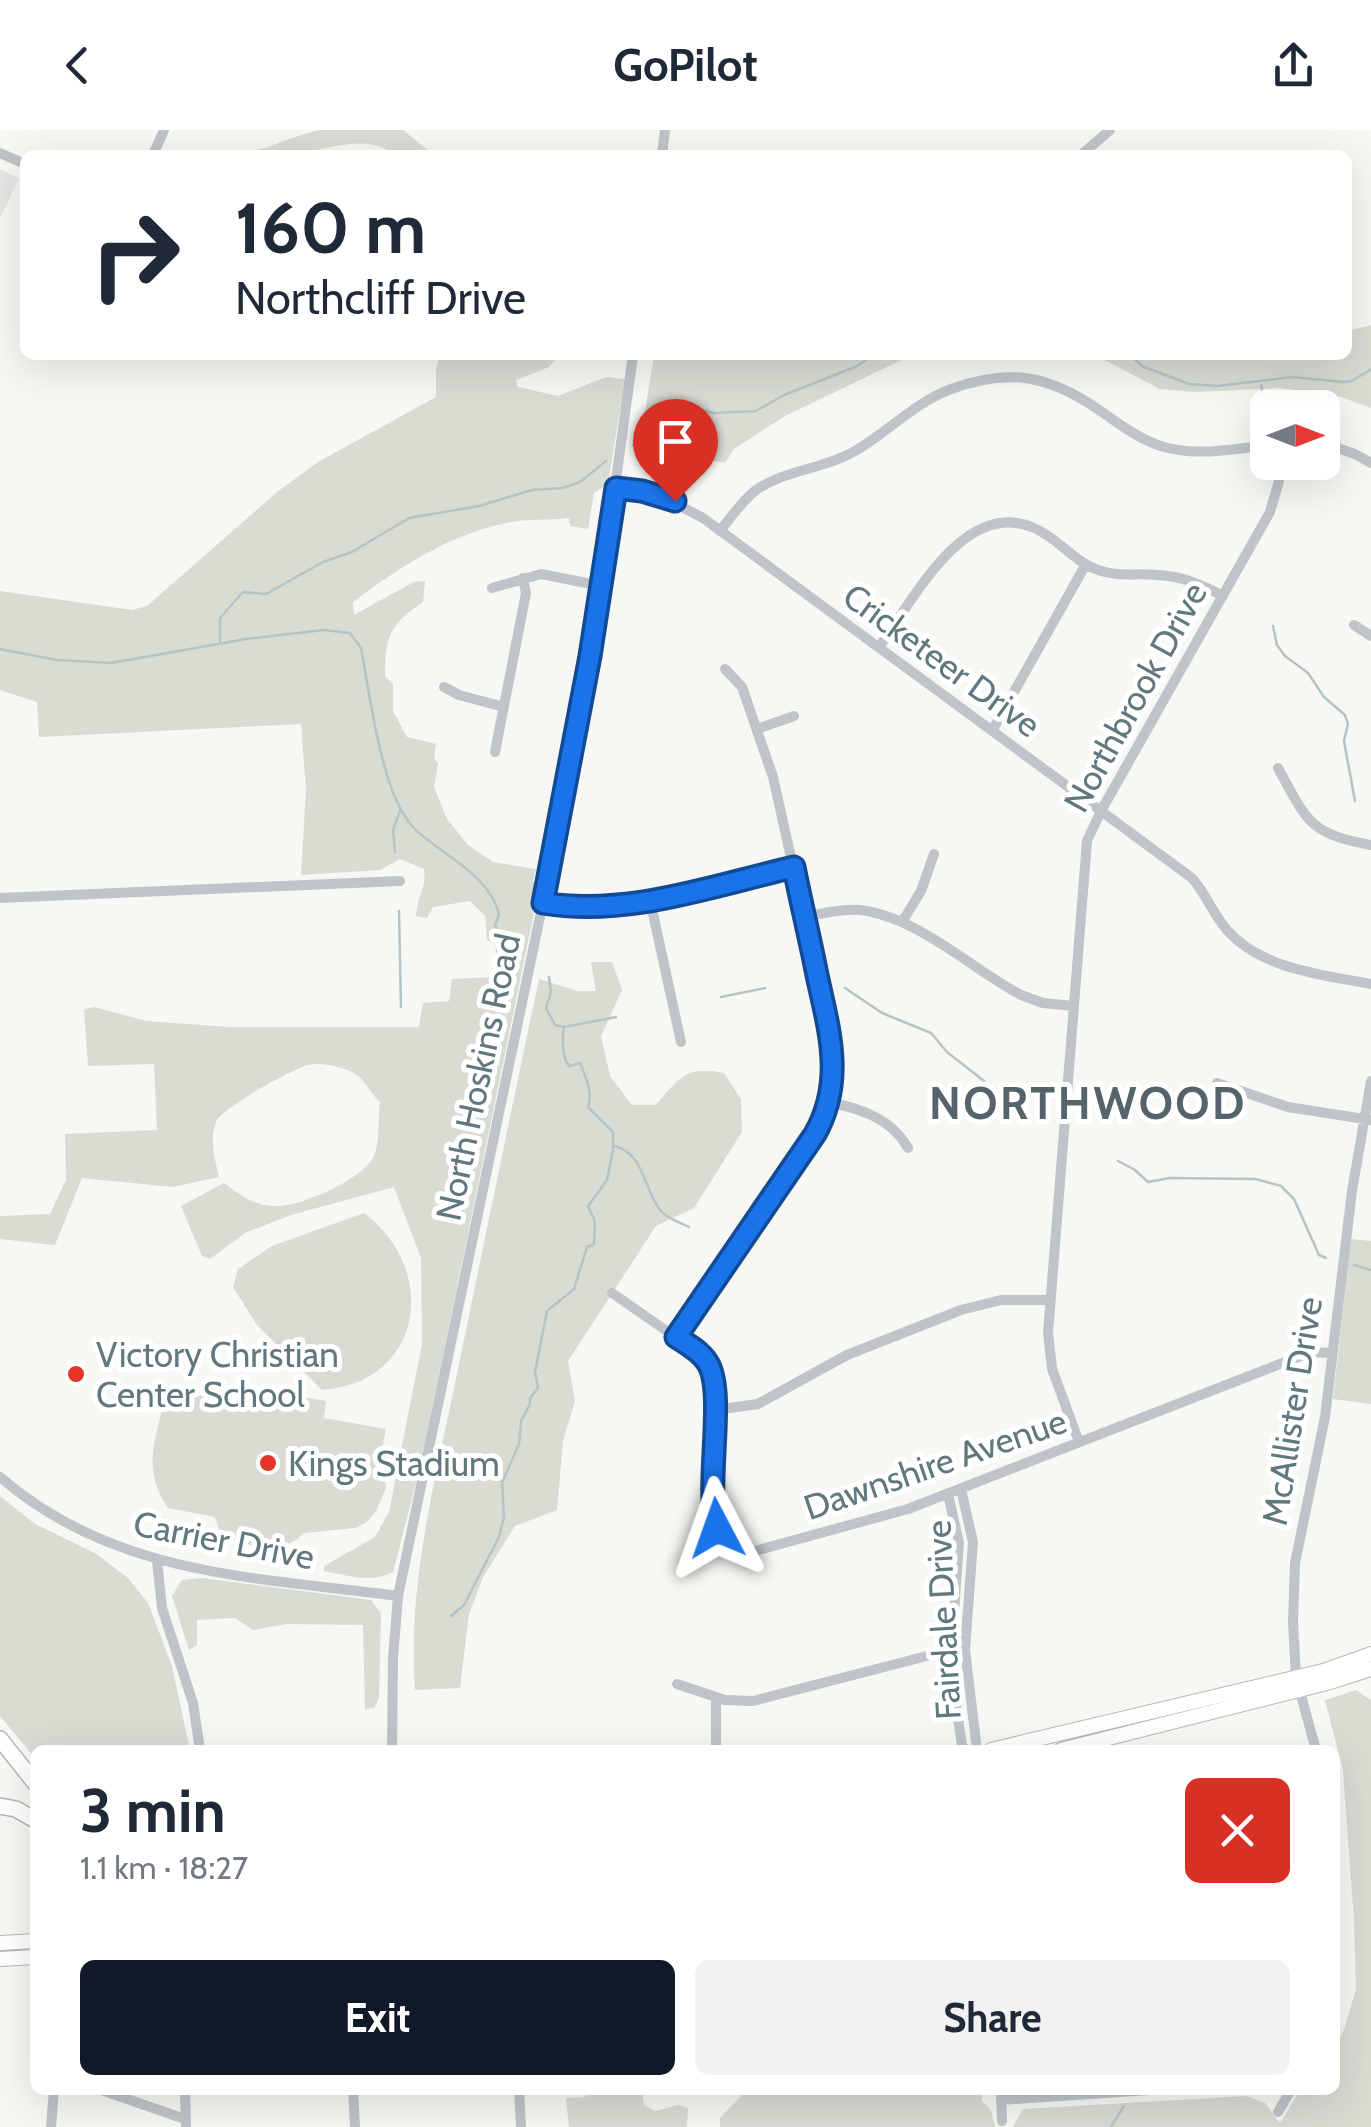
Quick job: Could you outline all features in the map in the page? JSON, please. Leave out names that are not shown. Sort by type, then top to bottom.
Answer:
[{"type":"highway","points":[[0,1738],[30,1777]]},
{"type":"highway","points":[[0,1806],[30,1817]]},
{"type":"main road","points":[[1079,1745],[1298,1683],[1371,1654]]},
{"type":"main road","points":[[1013,1745],[1371,1669]]},
{"type":"main road","points":[[0,1944],[30,1942]]},
{"type":"main road","points":[[0,1959],[30,1957]]},
{"type":"street","points":[[1086,150],[1110,130]]},
{"type":"street","name":"North Hoskins Road","points":[[392,1745],[392,1670],[398,1596],[543,903],[602,586],[633,360]]},
{"type":"street","points":[[720,530],[749,496],[764,485],[842,458],[924,402],[954,388],[994,378],[1026,378],[1061,386],[1143,439],[1167,448],[1206,452],[1250,447]]},
{"type":"street","points":[[1340,449],[1371,464]]},
{"type":"street","name":"Northbrook Drive","points":[[1079,1442],[1052,1369],[1048,1342],[1084,857],[1092,826],[1270,512],[1279,480]]},
{"type":"street","name":"Cricketeer Drive","points":[[616,488],[675,501],[720,530],[1192,878],[1225,928],[1242,944],[1300,970],[1371,984]]},
{"type":"street","points":[[879,648],[954,546],[985,526],[1011,522],[1033,527],[1086,564],[1110,574],[1179,578],[1222,596]]},
{"type":"street","points":[[992,731],[1086,564]]},
{"type":"street","points":[[492,588],[541,574],[602,586]]},
{"type":"street","points":[[495,752],[526,593],[524,578]]},
{"type":"street","points":[[1354,624],[1371,636]]},
{"type":"street","points":[[676,1337],[815,1134],[829,1102],[833,1046],[773,777],[742,686],[725,669]]},
{"type":"street","points":[[444,687],[504,707]]},
{"type":"street","points":[[758,729],[794,716]]},
{"type":"street","points":[[1278,768],[1299,808],[1322,832],[1371,845]]},
{"type":"street","points":[[902,922],[921,892],[934,854]]},
{"type":"street","points":[[543,903],[600,909],[794,867]]},
{"type":"street","points":[[0,898],[400,881]]},
{"type":"street","points":[[650,900],[682,1042]]},
{"type":"street","points":[[804,917],[854,910],[879,914],[902,922],[1021,996],[1073,1006]]},
{"type":"street","name":"McAllister Drive","points":[[1315,1745],[1298,1683],[1292,1622],[1295,1563],[1325,1418],[1352,1191],[1368,1120],[1371,1081]]},
{"type":"street","points":[[1217,1084],[1288,1107],[1368,1120]]},
{"type":"street","points":[[829,1102],[889,1124],[908,1148]]},
{"type":"street","name":"Dawnshire Avenue","points":[[612,1293],[708,1362],[715,1383],[714,1520],[727,1542],[742,1550],[760,1552],[881,1518],[948,1494],[1311,1352],[1332,1354]]},
{"type":"street","points":[[714,1410],[758,1404],[847,1355],[960,1310],[1002,1300],[1050,1300]]},
{"type":"street","name":"Carrier Drive","points":[[0,1478],[66,1525],[110,1546],[157,1561],[398,1596]]},
{"type":"street","name":"Fairdale Drive","points":[[961,1489],[973,1542],[966,1666],[976,1745]]},
{"type":"street","name":"Fairdale Drive","points":[[948,1494],[958,1543],[950,1667],[962,1745]]},
{"type":"street","points":[[157,1561],[162,1608],[193,1703],[199,1745]]},
{"type":"street","points":[[955,1594],[968,1594]]},
{"type":"street","points":[[677,1684],[732,1701],[753,1700],[950,1650]]},
{"type":"street","points":[[950,1667],[966,1666]]},
{"type":"street","points":[[716,1697],[716,1745]]},
{"type":"street","points":[[51,2127],[54,2095]]},
{"type":"street","points":[[114,2095],[186,2123],[185,2095]]},
{"type":"street","points":[[353,2095],[355,2127]]},
{"type":"street","points":[[519,2095],[521,2127]]},
{"type":"street","points":[[1001,2095],[1002,2121]]},
{"type":"street","points":[[1278,2112],[1288,2095]]},
{"type":"shaded area","points":[[320,130],[403,130],[428,150],[386,150],[358,143],[318,150],[259,150]]},
{"type":"shaded area","points":[[0,169],[19,178],[0,218]]},
{"type":"shaded area","points":[[1371,325],[1371,408],[1340,397],[1340,390],[1160,389],[1105,360],[1352,360],[1352,330]]},
{"type":"shaded area","points":[[439,360],[555,360],[549,367],[516,380],[518,387],[558,396],[606,377],[625,379],[608,484],[594,493],[588,529],[570,526],[569,518],[514,521],[485,528],[425,554],[353,602],[354,615],[414,582],[425,581],[423,602],[396,625],[388,641],[385,676],[393,684],[393,711],[407,737],[436,744],[434,787],[447,819],[468,845],[493,862],[536,869],[533,881],[539,888],[419,1472],[393,1572],[359,1578],[324,1571],[324,1566],[375,1537],[389,1512],[422,1344],[421,1258],[394,1187],[291,1215],[245,1233],[210,1259],[202,1256],[181,1206],[224,1183],[253,1201],[284,1205],[329,1190],[358,1174],[376,1150],[380,1102],[361,1079],[338,1067],[308,1065],[273,1081],[231,1108],[214,1128],[213,1149],[219,1177],[173,1187],[82,1178],[55,1245],[0,1239],[0,1216],[50,1214],[66,1180],[65,1134],[157,1130],[154,1064],[88,1066],[84,1009],[94,1007],[146,1021],[229,1027],[419,1027],[423,1003],[449,1001],[452,979],[495,977],[496,942],[487,940],[485,916],[470,901],[433,907],[427,918],[416,916],[424,869],[400,859],[380,870],[301,875],[306,789],[301,724],[39,737],[37,702],[0,690],[0,591],[132,610],[147,606],[277,492],[318,462],[436,397]]},
{"type":"shaded area","points":[[653,360],[902,360],[785,416],[734,449],[725,463],[706,459],[704,449],[714,442],[707,427],[645,434]]},
{"type":"shaded area","points":[[591,962],[612,962],[622,990],[601,1036],[610,1076],[632,1105],[656,1105],[692,1072],[724,1073],[741,1099],[742,1132],[694,1208],[656,1226],[568,1361],[575,1401],[563,1441],[557,1510],[515,1526],[483,1577],[469,1614],[460,1688],[415,1690],[415,1611],[425,1531],[539,979],[577,991],[596,991]]},
{"type":"shaded area","points":[[364,1213],[388,1237],[404,1264],[411,1292],[409,1320],[400,1346],[382,1367],[356,1383],[322,1390],[257,1325],[233,1287],[238,1269],[272,1246]]},
{"type":"shaded area","points":[[1351,1239],[1371,1241],[1371,1404],[1333,1399]]},
{"type":"shaded area","name":"Kings Stadium","points":[[241,1386],[326,1401],[324,1418],[386,1429],[381,1455],[386,1488],[367,1522],[355,1528],[304,1533],[285,1545],[265,1547],[221,1537],[215,1517],[168,1508],[154,1477],[153,1463],[167,1389],[238,1403]]},
{"type":"shaded area","points":[[0,1496],[35,1524],[95,1553],[128,1578],[148,1603],[172,1666],[189,1745],[30,1745],[30,1752],[0,1716]]},
{"type":"shaded area","points":[[202,1578],[371,1600],[381,1613],[379,1698],[374,1708],[365,1709],[363,1625],[287,1624],[253,1630],[235,1618],[197,1620],[197,1645],[189,1650],[172,1596],[182,1580]]},
{"type":"shaded area","points":[[1356,1690],[1371,1700],[1371,2127],[1013,2127],[1023,2109],[1247,2096],[1265,2103],[1280,2123],[1297,2095],[1340,2095],[1340,2038],[1356,1989],[1354,1921],[1340,1745],[1336,1745],[1325,1700]]},
{"type":"shaded area","points":[[643,2095],[644,2105],[655,2111],[678,2105],[688,2108],[687,2127],[569,2127],[566,2098]]},
{"type":"shaded area","points":[[982,2095],[995,2127],[720,2127],[720,2118],[741,2096]]},
{"type":"waterway","points":[[633,445],[699,409],[713,413],[756,411],[866,360]]},
{"type":"waterway","points":[[1135,360],[1189,384],[1217,386],[1292,377],[1344,382],[1371,369]]},
{"type":"waterway","points":[[1261,385],[1262,390]]},
{"type":"waterway","points":[[220,642],[220,618],[243,592],[266,594],[323,562],[352,552],[409,518],[479,506],[532,490],[563,488],[580,482],[606,461]]},
{"type":"waterway","points":[[1273,626],[1277,645],[1285,656],[1308,673],[1324,697],[1345,715],[1348,724],[1344,741],[1355,801]]},
{"type":"waterway","points":[[0,649],[57,660],[111,663],[246,639],[324,630],[350,633],[361,648],[378,742],[402,811],[413,827],[485,887],[499,914],[495,926],[514,955]]},
{"type":"waterway","points":[[395,852],[393,830],[400,811]]},
{"type":"waterway","points":[[399,911],[401,1007]]},
{"type":"waterway","points":[[549,977],[551,992],[546,1008],[555,1025],[564,1027],[616,1017]]},
{"type":"waterway","points":[[721,997],[765,988]]},
{"type":"waterway","points":[[845,988],[882,1013],[931,1033],[947,1052],[984,1081]]},
{"type":"waterway","points":[[451,1616],[464,1605],[499,1537],[504,1517],[502,1483],[519,1444],[521,1421],[538,1388],[535,1372],[547,1311],[574,1289],[587,1247],[594,1244],[595,1222],[588,1206],[607,1180],[613,1150],[613,1132],[588,1107],[589,1090],[580,1063],[569,1066],[565,1057],[564,1027]]},
{"type":"waterway","points":[[615,1146],[625,1150],[638,1164],[660,1210],[689,1227]]},
{"type":"waterway","points":[[1118,1161],[1148,1182],[1170,1178],[1255,1179],[1281,1186],[1294,1199],[1319,1255],[1326,1258]]},
{"type":"waterway","points":[[1354,1265],[1371,1270]]},
{"type":"waterway","points":[[1111,2127],[1124,2106]]},
{"type":"place","name":"Victory Christian Center School","points":[[76,1374]]},
{"type":"place","name":"Kings Stadium","points":[[268,1463]]},
{"type":"district","name":"NORTHWOOD","points":[[1088,1103]]},
{"type":"route","points":[[675,501],[616,488],[590,656],[543,903],[584,909],[621,906],[794,867],[833,1046],[832,1084],[824,1117],[815,1134],[676,1337],[708,1362],[715,1383],[713,1492],[717,1528]]}]
